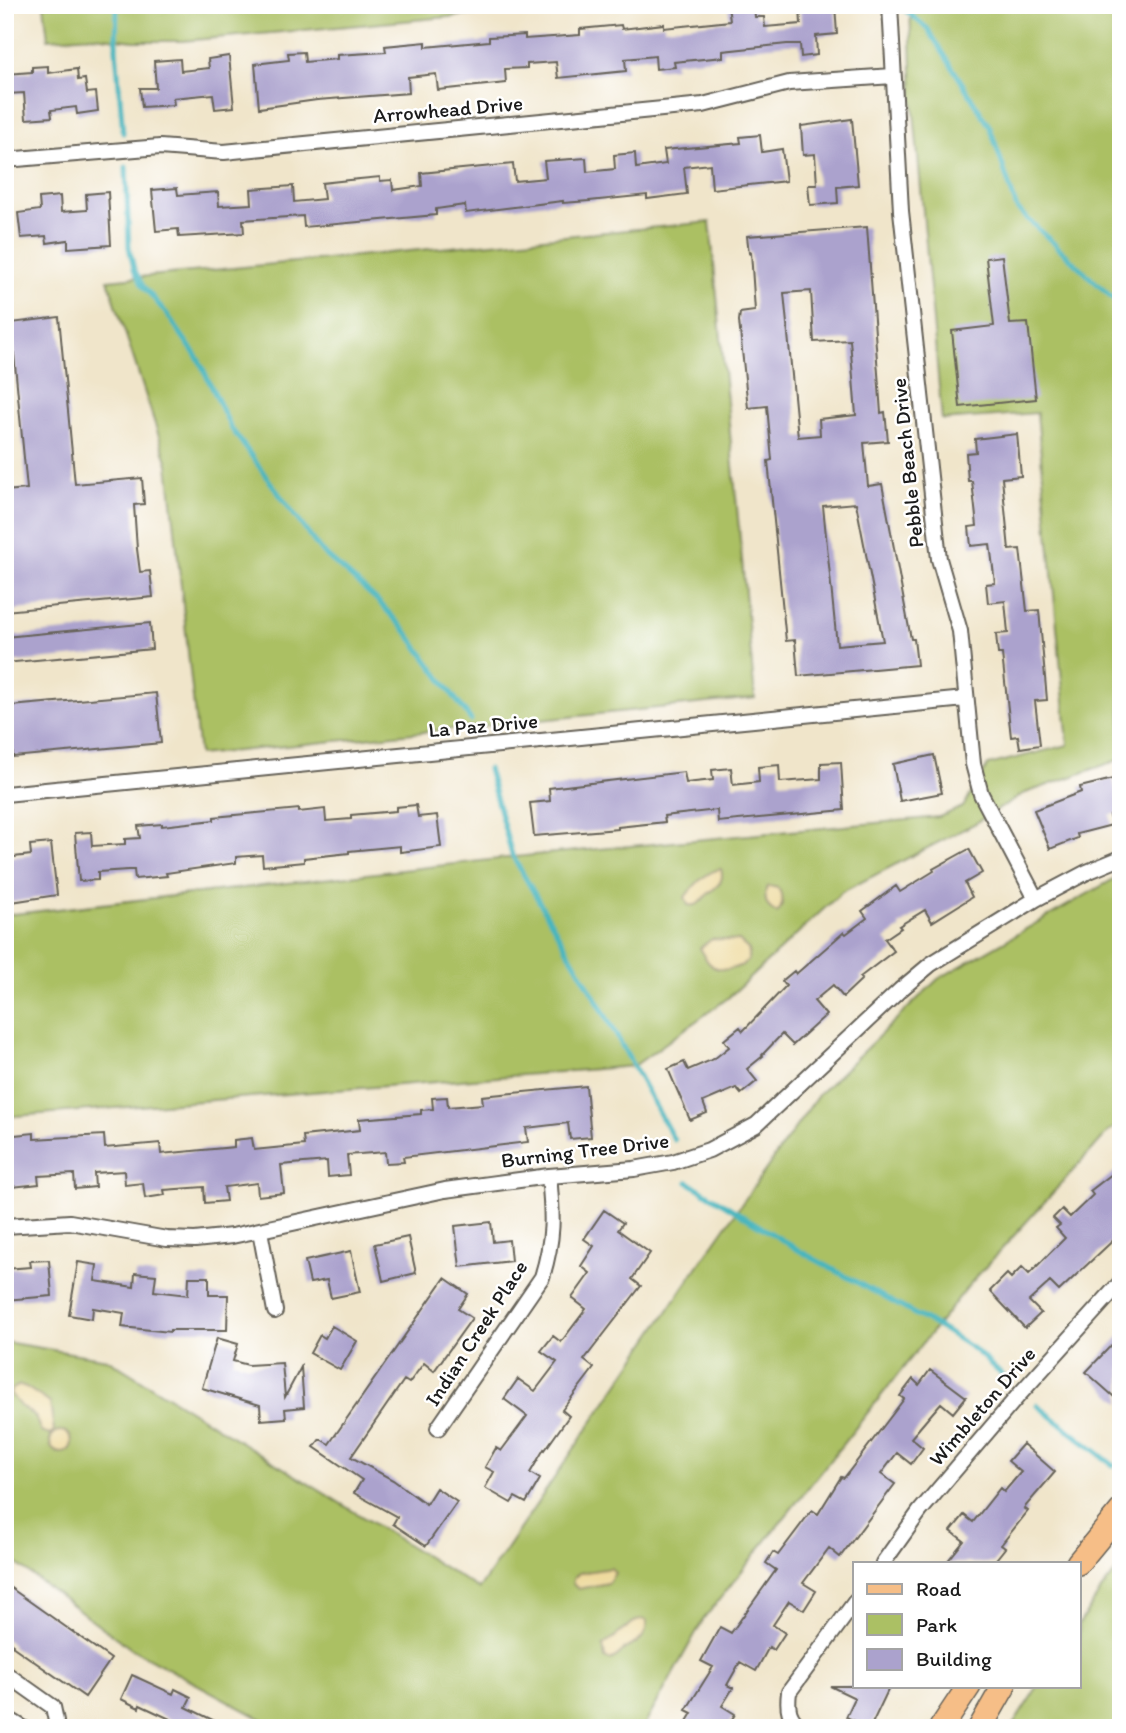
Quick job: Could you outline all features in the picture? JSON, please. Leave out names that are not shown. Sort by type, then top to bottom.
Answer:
[{"type":"main road","points":[[1079,1562],[1121,1511]]},
{"type":"main road","points":[[941,1728],[968,1688]]},
{"type":"main road","points":[[980,1728],[1003,1688]]},
{"type":"street","name":"Pebble Beach Drive","points":[[890,5],[901,211],[939,559],[960,631],[973,764],[981,794],[1037,899]]},
{"type":"street","name":"Arrowhead Drive","points":[[5,160],[160,147],[223,152],[703,106],[789,83],[893,76]]},
{"type":"street","name":"La Paz Drive","points":[[5,793],[965,699]]},
{"type":"street","name":"Burning Tree Drive","points":[[5,1226],[70,1222],[167,1239],[195,1240],[261,1231],[445,1190],[549,1176],[634,1169],[673,1162],[709,1150],[756,1125],[900,989],[931,964],[1037,899],[1087,872],[1121,858]]},
{"type":"street","name":"Indian Creek Place","points":[[439,1428],[542,1277],[550,1250],[554,1221],[549,1176]]},
{"type":"street","points":[[261,1231],[275,1311]]},
{"type":"street","name":"Wimbleton Drive","points":[[884,1562],[920,1511],[1121,1282]]},
{"type":"street","points":[[802,1728],[793,1721],[787,1708],[789,1692],[853,1605]]},
{"type":"street","points":[[5,1673],[53,1707],[56,1721],[53,1728]]},
{"type":"street","points":[[5,1717],[23,1728]]},
{"type":"green space","points":[[44,5],[582,5],[182,41],[134,41],[94,36],[48,39]]},
{"type":"green space","points":[[910,5],[1121,5],[1121,759],[1023,794],[976,823],[842,892],[728,998],[634,1066],[5,1117],[5,915],[534,855],[939,817],[963,807],[988,765],[1068,745],[1037,413],[942,420],[913,101]]},
{"type":"green space","points":[[710,222],[755,698],[199,755],[168,464],[108,280]]},
{"type":"green space","points":[[1121,875],[1121,1123],[1109,1131],[970,1284],[703,1620],[643,1728],[278,1728],[130,1648],[5,1555],[5,1342],[107,1359],[479,1589],[700,1263],[819,1094],[938,979]]},
{"type":"green space","points":[[1121,1566],[1121,1728],[1011,1728],[1037,1688],[1080,1688],[1080,1622]]},
{"type":"sand","points":[[721,869],[722,877],[717,886],[697,904],[688,905],[685,897],[696,883]]},
{"type":"sand","points":[[769,886],[778,888],[781,894],[782,904],[777,913],[769,907],[766,900],[766,889]]},
{"type":"sand","points":[[712,939],[739,941],[749,950],[748,961],[728,969],[713,966],[700,948]]},
{"type":"sand","points":[[20,1385],[50,1403],[54,1430],[50,1435],[41,1432],[35,1416],[20,1406],[10,1393]]},
{"type":"sand","points":[[61,1431],[69,1434],[72,1442],[69,1450],[61,1453],[53,1450],[50,1442],[53,1434]]},
{"type":"sand","points":[[611,1568],[615,1573],[608,1583],[578,1589],[573,1584],[573,1579],[579,1573]]},
{"type":"sand","points":[[643,1619],[647,1622],[642,1638],[615,1657],[609,1660],[605,1658],[603,1646],[634,1622]]},
{"type":"building","points":[[728,5],[754,5],[755,17],[764,17],[765,27],[801,24],[800,8],[835,5],[837,34],[816,36],[817,55],[801,57],[800,44],[787,44],[723,51],[723,57],[674,62],[675,67],[656,69],[655,56],[625,59],[626,71],[558,78],[556,62],[527,64],[527,68],[505,69],[506,83],[438,90],[436,74],[408,77],[409,93],[317,100],[259,108],[255,64],[289,60],[288,53],[304,52],[305,62],[337,59],[337,55],[386,52],[385,46],[426,42],[426,47],[489,41],[489,37],[525,35],[525,39],[580,35],[580,29],[621,25],[622,29],[664,24],[664,28],[730,21]]},
{"type":"building","points":[[229,56],[234,107],[215,109],[213,94],[173,98],[174,105],[142,107],[140,88],[156,88],[154,61],[180,59],[181,71],[209,68],[208,59]]},
{"type":"building","points":[[48,66],[48,73],[77,69],[78,80],[85,79],[87,93],[96,92],[98,111],[77,114],[76,107],[51,110],[52,117],[26,119],[24,93],[7,94],[6,74],[32,72],[32,67]]},
{"type":"building","points":[[852,119],[858,185],[837,187],[838,203],[810,205],[808,185],[817,185],[815,154],[803,155],[801,126]]},
{"type":"building","points":[[760,135],[762,152],[782,149],[786,181],[712,189],[710,164],[684,167],[687,194],[647,199],[647,195],[563,201],[466,213],[465,205],[436,209],[436,215],[304,227],[303,216],[243,220],[244,233],[179,237],[178,229],[156,231],[152,190],[177,188],[178,195],[218,192],[219,206],[252,204],[251,189],[293,186],[294,202],[324,199],[322,183],[349,180],[380,177],[380,181],[392,180],[393,190],[422,186],[421,173],[513,164],[515,181],[546,178],[544,161],[586,158],[587,172],[615,169],[614,155],[635,153],[636,168],[666,164],[664,150],[741,143],[740,137]]},
{"type":"building","points":[[108,192],[111,245],[68,248],[68,240],[47,243],[46,236],[21,238],[18,213],[40,210],[39,198],[60,196],[61,212],[87,210],[86,194]]},
{"type":"building","points":[[867,227],[881,413],[885,412],[888,441],[864,443],[868,486],[882,484],[917,665],[798,676],[795,640],[786,641],[768,461],[772,460],[767,406],[748,408],[739,321],[740,313],[755,311],[751,252],[749,253],[747,236]],"holes":[[[811,291],[814,342],[850,340],[856,415],[819,419],[820,435],[798,437],[784,293]],[[856,503],[883,641],[837,645],[823,506]]]},
{"type":"building","points":[[1002,256],[1010,324],[1028,323],[1036,399],[960,407],[952,331],[994,326],[986,258]]},
{"type":"building","points":[[59,317],[75,484],[142,478],[144,504],[134,505],[137,549],[140,572],[150,571],[153,597],[5,611],[5,491],[27,489],[11,323]]},
{"type":"building","points":[[1017,434],[1021,476],[1002,478],[1009,550],[1020,549],[1027,611],[1039,610],[1047,700],[1035,701],[1040,745],[1020,748],[1018,736],[1011,737],[1002,654],[998,654],[996,634],[1008,633],[1005,601],[988,603],[986,584],[995,583],[990,544],[971,546],[969,527],[977,526],[972,481],[968,481],[966,453],[976,452],[975,439]]},
{"type":"building","points":[[150,623],[152,649],[5,663],[5,637]]},
{"type":"building","points":[[156,693],[161,743],[13,757],[11,706]]},
{"type":"building","points":[[934,755],[942,793],[900,801],[893,764]]},
{"type":"building","points":[[841,762],[844,810],[718,822],[717,810],[664,816],[665,822],[618,829],[534,836],[530,803],[550,801],[549,788],[684,772],[686,783],[713,780],[712,770],[731,768],[733,785],[759,782],[758,767],[779,765],[780,782],[821,779],[821,763]]},
{"type":"building","points":[[1113,779],[1121,813],[1110,815],[1112,825],[1077,834],[1078,838],[1050,849],[1034,810],[1081,792],[1080,787]]},
{"type":"building","points":[[416,805],[418,817],[437,815],[441,847],[400,852],[400,846],[349,851],[304,858],[304,862],[263,866],[262,855],[236,857],[236,863],[166,873],[167,876],[135,879],[134,870],[128,870],[98,872],[98,880],[79,881],[75,833],[91,832],[92,846],[125,844],[125,839],[140,838],[138,826],[162,826],[214,820],[214,817],[299,809],[299,812],[325,809],[326,821],[351,819],[351,815],[396,811],[396,807]]},
{"type":"building","points":[[51,843],[57,895],[5,903],[5,858],[31,855],[30,845]]},
{"type":"building","points":[[969,849],[982,873],[965,883],[972,897],[932,922],[925,910],[899,926],[901,928],[885,939],[894,951],[860,977],[862,979],[843,997],[833,985],[814,1001],[826,1015],[793,1045],[782,1034],[763,1056],[747,1069],[757,1081],[741,1094],[736,1088],[703,1102],[707,1113],[690,1120],[668,1069],[684,1062],[688,1070],[714,1059],[729,1047],[724,1040],[740,1027],[743,1031],[786,986],[782,981],[794,971],[796,974],[844,932],[846,934],[867,918],[862,911],[896,886],[900,892]]},
{"type":"building","points":[[586,1086],[591,1137],[570,1139],[568,1123],[526,1128],[528,1142],[403,1157],[404,1162],[386,1163],[385,1152],[347,1155],[349,1175],[328,1177],[327,1161],[281,1165],[284,1193],[258,1196],[257,1183],[224,1187],[226,1201],[205,1203],[204,1187],[164,1190],[165,1195],[145,1198],[143,1183],[125,1185],[124,1171],[94,1173],[95,1187],[75,1189],[74,1174],[38,1176],[39,1184],[12,1187],[11,1177],[5,1178],[5,1136],[34,1133],[34,1139],[104,1135],[105,1148],[160,1143],[161,1154],[234,1147],[234,1140],[252,1138],[254,1150],[304,1145],[303,1136],[360,1130],[359,1119],[421,1114],[421,1110],[433,1109],[432,1098],[447,1097],[448,1107],[483,1104],[482,1096]]},
{"type":"building","points":[[1121,1167],[1121,1233],[1059,1291],[1050,1282],[1029,1301],[1041,1313],[1025,1328],[990,1291],[1007,1274],[1011,1278],[1022,1267],[1029,1274],[1065,1238],[1056,1228],[1060,1225],[1053,1218],[1062,1209],[1070,1217],[1093,1195],[1090,1191]]},
{"type":"building","points":[[604,1210],[623,1223],[618,1230],[650,1253],[632,1279],[641,1286],[584,1360],[594,1368],[562,1410],[569,1416],[530,1473],[540,1479],[526,1503],[515,1497],[511,1503],[485,1488],[494,1472],[485,1467],[496,1448],[501,1451],[527,1416],[504,1399],[518,1379],[535,1391],[557,1362],[541,1351],[553,1336],[561,1342],[586,1309],[572,1298],[590,1273],[581,1266],[594,1246],[584,1239]]},
{"type":"building","points":[[491,1222],[493,1242],[509,1240],[511,1261],[460,1267],[455,1226]]},
{"type":"building","points":[[408,1237],[416,1273],[383,1281],[375,1244]]},
{"type":"building","points":[[351,1251],[360,1292],[331,1298],[327,1280],[310,1283],[305,1261]]},
{"type":"building","points":[[49,1260],[52,1296],[5,1300],[5,1269],[31,1267],[30,1261]]},
{"type":"building","points":[[78,1262],[97,1265],[95,1281],[134,1287],[135,1273],[156,1275],[154,1291],[188,1295],[189,1277],[209,1277],[209,1295],[228,1295],[227,1330],[170,1332],[122,1327],[124,1313],[93,1308],[92,1319],[69,1315]]},
{"type":"building","points":[[445,1278],[468,1294],[458,1309],[472,1318],[434,1371],[424,1363],[409,1383],[404,1380],[351,1457],[393,1480],[426,1504],[436,1488],[457,1502],[426,1546],[393,1524],[397,1517],[354,1493],[362,1480],[314,1447],[320,1439],[329,1444]]},
{"type":"building","points":[[332,1326],[357,1341],[340,1370],[310,1353],[320,1335],[325,1338]]},
{"type":"building","points":[[1121,1335],[1121,1403],[1086,1372]]},
{"type":"building","points":[[217,1338],[238,1344],[233,1361],[248,1365],[282,1363],[285,1397],[301,1367],[304,1407],[285,1409],[286,1418],[261,1420],[260,1405],[202,1388]]},
{"type":"building","points":[[930,1370],[966,1397],[953,1413],[941,1403],[911,1438],[923,1448],[911,1464],[897,1453],[881,1474],[895,1484],[840,1557],[829,1548],[803,1583],[816,1591],[804,1610],[789,1601],[773,1625],[785,1633],[774,1650],[769,1647],[756,1671],[740,1662],[727,1685],[733,1688],[722,1706],[735,1714],[727,1728],[683,1728],[692,1713],[686,1710],[713,1667],[701,1661],[720,1627],[731,1633],[776,1570],[766,1563],[773,1552],[778,1555],[812,1510],[818,1514],[841,1477],[844,1478],[904,1399],[900,1396],[913,1379],[919,1385]]},
{"type":"building","points":[[1023,1444],[1055,1472],[1024,1508],[1028,1511],[1001,1545],[1005,1548],[994,1562],[947,1562],[964,1541],[951,1531],[964,1515],[973,1522],[1000,1488],[1004,1492],[1021,1472],[1008,1461]]},
{"type":"building","points":[[5,1584],[111,1659],[85,1697],[5,1639]]},
{"type":"building","points":[[132,1675],[173,1694],[175,1689],[191,1697],[186,1707],[229,1728],[189,1728],[121,1699]]},
{"type":"building","points":[[830,1686],[889,1688],[870,1728],[846,1717],[855,1698]]},
{"type":"waterway","points":[[117,5],[116,49],[123,133]]},
{"type":"waterway","points":[[899,5],[928,29],[990,127],[1017,209],[1121,306]]},
{"type":"waterway","points":[[126,167],[129,247],[134,269],[143,286],[167,314],[199,360],[231,428],[320,550],[376,599],[406,631],[471,720]]},
{"type":"waterway","points":[[488,769],[512,855],[674,1140]]},
{"type":"waterway","points":[[688,1182],[800,1251],[947,1332],[975,1350],[1003,1376]]},
{"type":"waterway","points":[[1037,1405],[1113,1465]]}]
